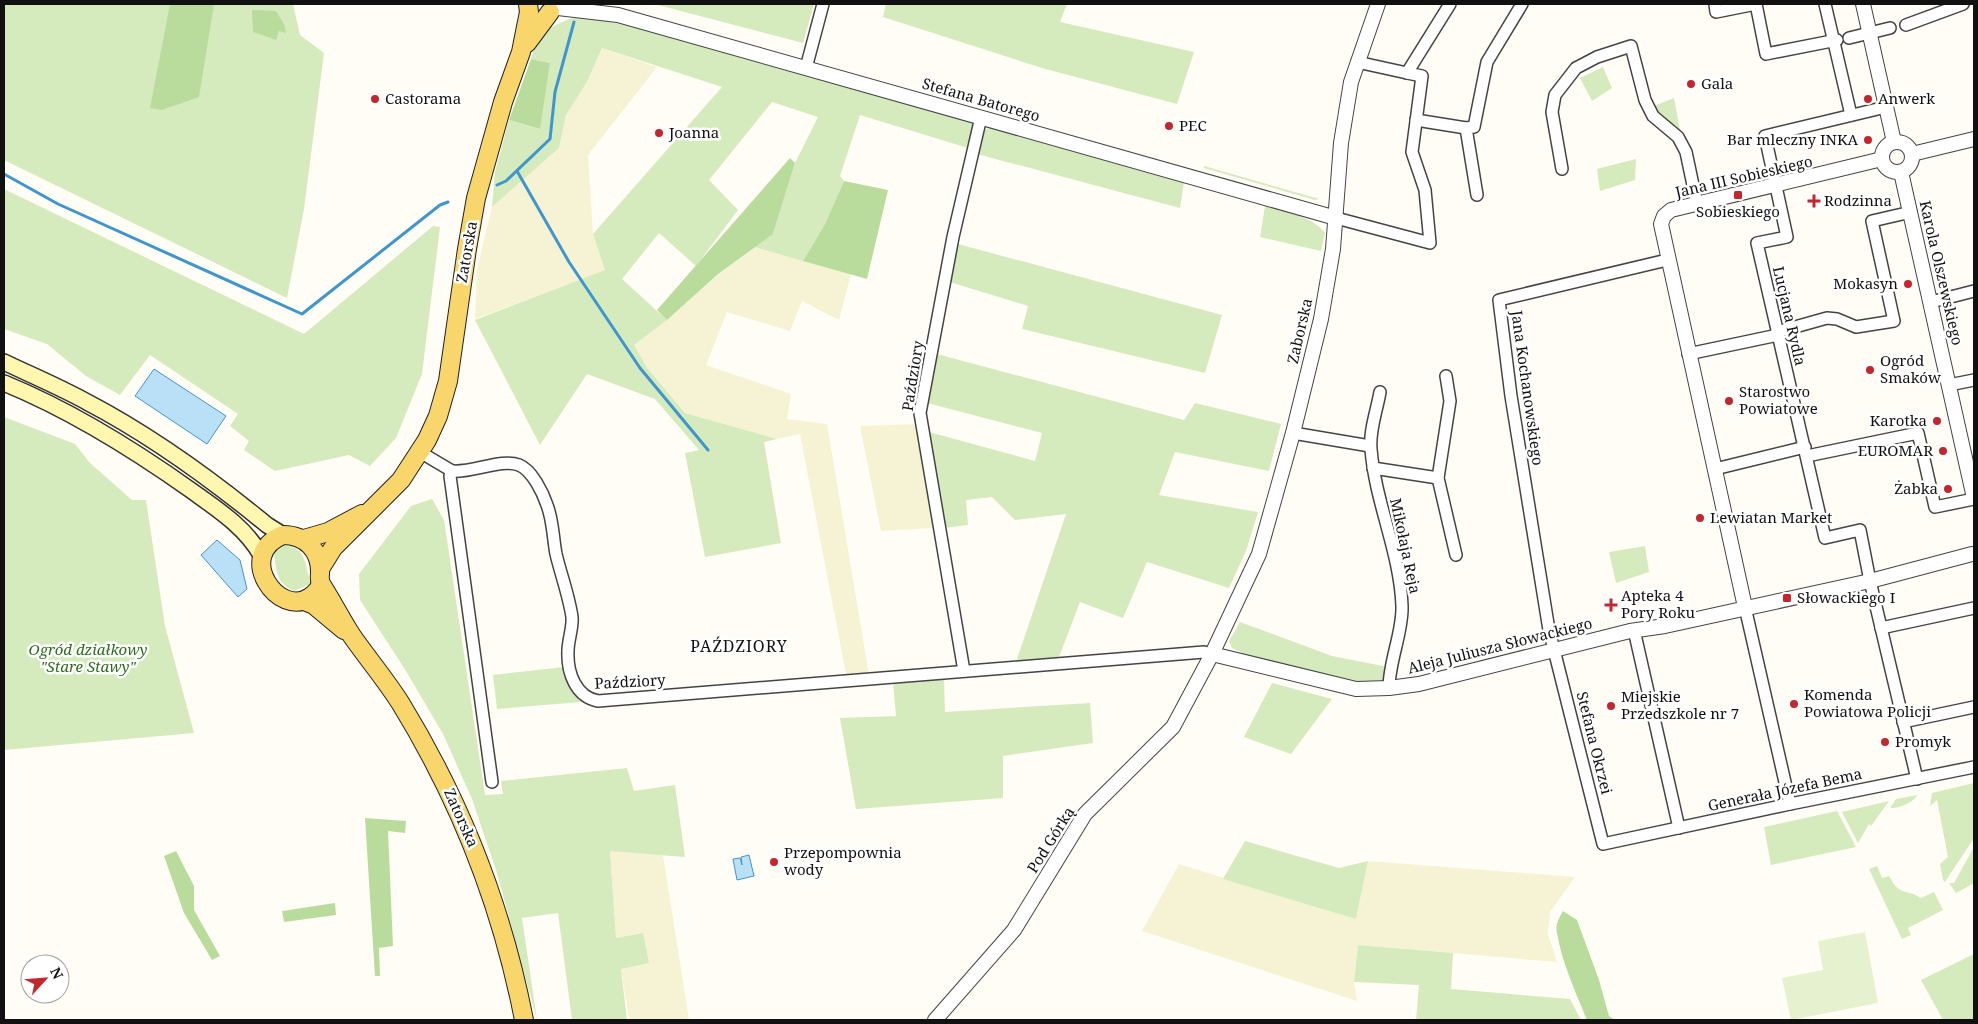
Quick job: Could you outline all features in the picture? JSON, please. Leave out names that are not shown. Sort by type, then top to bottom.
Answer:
[{"type":"main road","points":[[528,4],[538,11],[556,8]]},
{"type":"main road","name":"Zatorska","points":[[524,1020],[504,933],[468,833],[422,740],[400,702],[353,636],[320,576],[328,553],[400,480],[420,452],[438,416],[448,381],[476,198],[500,111],[521,52],[529,12],[528,4]]},
{"type":"main road","name":"Zatorska","points":[[521,52],[556,8]]},
{"type":"main road","points":[[4,362],[86,402],[134,429],[169,451],[283,535]]},
{"type":"main road","points":[[4,383],[101,431],[160,468],[231,520],[247,535],[261,555],[263,572],[274,592],[282,598],[293,602],[304,601],[316,592],[320,576],[316,552],[304,539],[294,535],[283,535],[273,539],[265,546],[261,555]]},
{"type":"main road","name":"Zatorska","points":[[304,539],[328,532],[371,509]]},
{"type":"main road","name":"Zatorska","points":[[304,601],[314,605],[353,636]]},
{"type":"street","name":"Stefana Batorego","points":[[594,4],[618,15],[1336,218]]},
{"type":"street","points":[[806,68],[823,4]]},
{"type":"street","name":"Zaborska","points":[[1212,654],[1259,554],[1293,433],[1321,319],[1333,249],[1341,143],[1351,82],[1378,4]]},
{"type":"street","points":[[1408,73],[1450,4]]},
{"type":"street","points":[[1416,120],[1466,128],[1474,127],[1487,62],[1522,4]]},
{"type":"street","points":[[1715,4],[1716,12],[1756,4],[1766,54],[1890,28]]},
{"type":"street","points":[[1825,4],[1840,40],[1851,115]]},
{"type":"street","points":[[1863,4],[1894,142]]},
{"type":"street","points":[[1906,24],[1963,4]]},
{"type":"street","name":"Stefana Batorego","points":[[556,8],[618,15]]},
{"type":"street","points":[[1562,169],[1552,112],[1555,95],[1576,68],[1598,57],[1631,46],[1645,100],[1653,116],[1678,137],[1686,152],[1697,204]]},
{"type":"street","points":[[1336,218],[1430,243],[1424,190],[1412,152],[1422,76],[1357,62]]},
{"type":"street","points":[[1777,186],[1765,136],[1886,107]]},
{"type":"street","name":"Paździory","points":[[964,671],[920,413],[953,238],[981,117]]},
{"type":"street","points":[[1466,128],[1477,195]]},
{"type":"street","points":[[1912,154],[1974,139]]},
{"type":"street","points":[[1894,142],[1904,143],[1912,154],[1909,167],[1901,172],[1891,171],[1882,159],[1884,150],[1894,142]]},
{"type":"street","name":"Jana III Sobieskiego","points":[[1667,260],[1661,224],[1664,216],[1671,210],[1777,186],[1882,159]]},
{"type":"street","name":"Karola Olszewskiego","points":[[1901,172],[1949,385],[1970,455],[1974,498]]},
{"type":"street","name":"Lucjana Rydla","points":[[1777,186],[1787,237],[1757,243],[1825,538],[1860,530],[1870,581]]},
{"type":"street","points":[[1688,354],[1777,333],[1828,318],[1837,319],[1856,327],[1894,321],[1872,221],[1911,212]]},
{"type":"street","points":[[1667,260],[1790,804]]},
{"type":"street","name":"Jana Kochanowskiego","points":[[1554,650],[1511,396],[1499,300],[1667,260]]},
{"type":"street","points":[[1931,302],[1974,291]]},
{"type":"street","points":[[1446,376],[1450,401],[1438,478],[1456,555]]},
{"type":"street","points":[[1949,385],[1974,380]]},
{"type":"street","name":"Mikołaja Reja","points":[[1380,392],[1370,446],[1373,468],[1400,579],[1402,608],[1389,676],[1389,688]]},
{"type":"street","points":[[1293,433],[1370,446]]},
{"type":"street","points":[[1715,469],[1918,433],[1935,507],[1974,498]]},
{"type":"street","points":[[420,452],[452,471],[450,476],[492,782]]},
{"type":"street","name":"Paździory","points":[[452,471],[469,471],[511,463],[524,467],[530,474],[548,506],[556,553],[572,618],[568,652],[571,677],[581,694],[588,699],[598,701],[1204,652],[1212,654]]},
{"type":"street","points":[[1373,468],[1438,478]]},
{"type":"street","name":"Aleja Juliusza Słowackiego","points":[[1212,654],[1356,688],[1389,688],[1419,684],[1634,630],[1665,626],[1870,581],[1973,552]]},
{"type":"street","points":[[1870,581],[1917,779]]},
{"type":"street","points":[[1881,628],[1974,608]]},
{"type":"street","points":[[1634,630],[1679,828]]},
{"type":"street","name":"Stefana Okrzei","points":[[1554,650],[1603,844]]},
{"type":"street","name":"Pod Górką","points":[[934,1020],[1014,930],[1085,814],[1173,727],[1212,654]]},
{"type":"street","points":[[1903,722],[1974,707]]},
{"type":"street","name":"Generała Józefa Bema","points":[[1603,844],[1974,767]]},
{"type":"shaded area","points":[[602,48],[657,67],[588,155],[593,234],[606,270],[475,319],[477,269],[492,207],[559,148],[566,115],[587,82]]},
{"type":"shaded area","points":[[754,247],[851,274],[839,320],[802,301],[790,331],[727,312],[706,365],[791,394],[787,419],[827,424],[869,675],[846,674],[800,434],[777,439],[685,413],[648,369],[634,345],[667,320],[718,274]]},
{"type":"shaded area","points":[[918,424],[933,528],[881,531],[860,426]]},
{"type":"shaded area","points":[[610,850],[663,855],[689,1020],[629,1020],[621,969],[649,963],[616,939]]},
{"type":"shaded area","points":[[1368,861],[1575,877],[1550,912],[1548,934],[1557,962],[1358,945],[1354,982],[1357,1001],[1142,931],[1179,864],[1356,919]]},
{"type":"green space","points":[[4,4],[293,4],[300,35],[324,53],[304,209],[287,298],[4,160]]},
{"type":"green space","points":[[170,4],[214,4],[199,97],[162,110],[150,108]]},
{"type":"green space","points":[[654,4],[814,4],[803,43]]},
{"type":"green space","points":[[886,4],[1067,4],[1060,22],[1194,52],[1177,104],[1042,68],[883,17]]},
{"type":"green space","points":[[252,10],[276,11],[284,24],[286,33],[279,31],[276,40],[253,32]]},
{"type":"green space","points":[[584,16],[674,36],[973,121],[968,148],[860,115],[840,176],[844,181],[825,224],[803,261],[754,247],[773,234],[795,163],[818,117],[772,102],[709,180],[738,210],[696,266],[659,233],[622,279],[667,320],[634,345],[648,369],[685,413],[777,439],[764,442],[781,543],[705,557],[685,453],[699,450],[655,399],[587,374],[540,445],[475,320],[605,270],[593,234],[722,87],[602,48],[587,82],[566,115],[559,148],[492,207],[495,172],[509,120],[539,129],[550,63],[531,59],[538,33],[569,19]]},
{"type":"green space","points":[[531,59],[550,63],[540,129],[509,120]]},
{"type":"green space","points":[[1603,67],[1612,88],[1592,101],[1580,78]]},
{"type":"green space","points":[[1674,98],[1683,146],[1649,108]]},
{"type":"green space","points":[[991,128],[1184,182],[1180,208],[977,154],[982,130]]},
{"type":"green space","points":[[790,158],[795,163],[773,234],[718,274],[667,320],[657,310]]},
{"type":"green space","points":[[1636,159],[1635,180],[1600,191],[1597,169]]},
{"type":"green space","points":[[1204,166],[1319,199],[1315,200],[1204,168]]},
{"type":"green space","points":[[1203,172],[1302,200],[1301,202]]},
{"type":"green space","points":[[844,181],[888,190],[867,279],[803,261],[825,224]]},
{"type":"green space","points":[[4,189],[304,334],[433,226],[440,227],[422,374],[396,438],[370,466],[349,455],[275,471],[244,450],[249,441],[230,426],[238,414],[150,355],[120,395],[86,376],[47,344],[4,329]]},
{"type":"green space","points":[[1265,206],[1298,215],[1320,227],[1325,233],[1321,251],[1260,237]]},
{"type":"green space","points":[[958,244],[1222,315],[1205,373],[1022,329],[1028,306],[950,282]]},
{"type":"green space","points":[[937,354],[1184,420],[1195,403],[1281,424],[1269,471],[1175,452],[1159,495],[1258,512],[1246,551],[1229,588],[1147,562],[1123,618],[1080,602],[1059,657],[1015,665],[1066,514],[1015,520],[992,497],[966,500],[968,525],[944,528],[929,432],[1035,461],[1042,433],[927,403]]},
{"type":"green space","name":"Ogród działkowy \"Stare Stawy\"","points":[[4,417],[75,444],[90,463],[132,500],[146,500],[165,626],[194,733],[4,750]]},
{"type":"green space","points":[[432,499],[444,520],[485,795],[503,794],[501,781],[627,768],[634,791],[675,785],[685,857],[610,851],[616,938],[643,933],[649,963],[621,969],[627,1020],[572,1020],[558,913],[522,918],[537,1020],[497,873],[472,799],[443,734],[406,671],[360,600],[359,574],[411,506]]},
{"type":"green space","points":[[280,545],[296,548],[300,552],[311,584],[294,591],[283,583],[278,574],[273,549]]},
{"type":"green space","points":[[1645,546],[1649,572],[1616,583],[1609,552]]},
{"type":"green space","points":[[1240,622],[1332,656],[1388,667],[1386,685],[1357,684],[1241,657],[1241,652],[1232,648],[1229,641]]},
{"type":"green space","points":[[564,667],[569,684],[580,702],[497,709],[493,675]]},
{"type":"green space","points":[[944,678],[945,712],[1090,703],[1093,743],[1003,756],[1003,798],[856,809],[840,718],[896,716],[893,682]]},
{"type":"green space","points":[[1272,683],[1332,699],[1291,754],[1244,737]]},
{"type":"green space","points":[[1974,783],[1974,838],[1945,882],[1940,864],[1948,857],[1937,800],[1930,806],[1932,793]]},
{"type":"green space","points":[[1917,795],[1916,798],[1905,804],[1890,808],[1896,799]]},
{"type":"green space","points":[[1889,801],[1871,826],[1869,824],[1858,843],[1842,812]]},
{"type":"green space","points":[[1837,811],[1856,847],[1771,865],[1764,827]]},
{"type":"green space","points":[[365,818],[406,821],[405,833],[388,831],[393,946],[379,948],[380,976],[375,976]]},
{"type":"green space","points":[[1245,841],[1339,868],[1368,861],[1356,919],[1223,879]]},
{"type":"green space","points":[[1974,847],[1974,883],[1956,893],[1949,883],[1954,883]]},
{"type":"green space","points":[[176,851],[194,886],[194,910],[220,956],[212,960],[184,913],[164,856]]},
{"type":"green space","points":[[1877,866],[1882,878],[1889,876],[1900,890],[1921,898],[1934,892],[1943,910],[1908,928],[1911,935],[1902,939],[1869,869]]},
{"type":"green space","points":[[335,903],[336,915],[284,922],[282,911]]},
{"type":"green space","points":[[1563,911],[1577,920],[1599,980],[1609,1016],[1615,1020],[1587,1020],[1559,944],[1557,927]]},
{"type":"green space","points":[[1865,932],[1878,1003],[1791,1020],[1782,978],[1823,970],[1818,941]]},
{"type":"green space","points":[[1358,945],[1453,953],[1451,989],[1570,999],[1581,1020],[1416,1020],[1419,985],[1354,982]]},
{"type":"green space","points":[[1974,954],[1974,1020],[1943,1020],[1921,980]]},
{"type":"water","points":[[154,369],[226,416],[207,444],[135,396]]},
{"type":"water","points":[[217,540],[240,560],[247,589],[238,597],[201,555]]},
{"type":"water","points":[[749,855],[754,876],[737,880],[733,859],[740,858],[742,865],[741,857]]},
{"type":"waterway","points":[[497,185],[506,181],[550,139],[555,92],[574,22]]},
{"type":"waterway","points":[[517,171],[569,262],[640,368],[708,450]]},
{"type":"waterway","points":[[4,174],[58,204],[302,314],[440,205],[448,202]]},
{"type":"place","name":"Gala","points":[[1691,84]]},
{"type":"place","name":"Castorama","points":[[375,99]]},
{"type":"place","name":"Anwerk","points":[[1868,99]]},
{"type":"place","name":"PEC","points":[[1169,126]]},
{"type":"place","name":"Joanna","points":[[659,133]]},
{"type":"place","name":"Bar mleczny INKA","points":[[1868,140]]},
{"type":"place","name":"Sobieskiego","points":[[1738,195]]},
{"type":"place","name":"Rodzinna","points":[[1814,201]]},
{"type":"place","name":"Mokasyn","points":[[1908,284]]},
{"type":"place","name":"Ogród Smaków","points":[[1870,370]]},
{"type":"place","name":"Starostwo Powiatowe","points":[[1729,401]]},
{"type":"place","name":"Karotka","points":[[1937,421]]},
{"type":"place","name":"EUROMAR","points":[[1943,451]]},
{"type":"place","name":"Żabka","points":[[1948,489]]},
{"type":"place","name":"Lewiatan Market","points":[[1700,518]]},
{"type":"place","name":"Słowackiego I","points":[[1787,598]]},
{"type":"place","name":"Apteka 4 Pory Roku","points":[[1611,605]]},
{"type":"place","name":"Komenda Powiatowa Policji","points":[[1794,704]]},
{"type":"place","name":"Miejskie Przedszkole nr 7","points":[[1611,706]]},
{"type":"place","name":"Promyk","points":[[1885,742]]},
{"type":"place","name":"Przepompownia wody","points":[[774,862]]},
{"type":"district","name":"PAŹDZIORY","points":[[739,646]]}]
